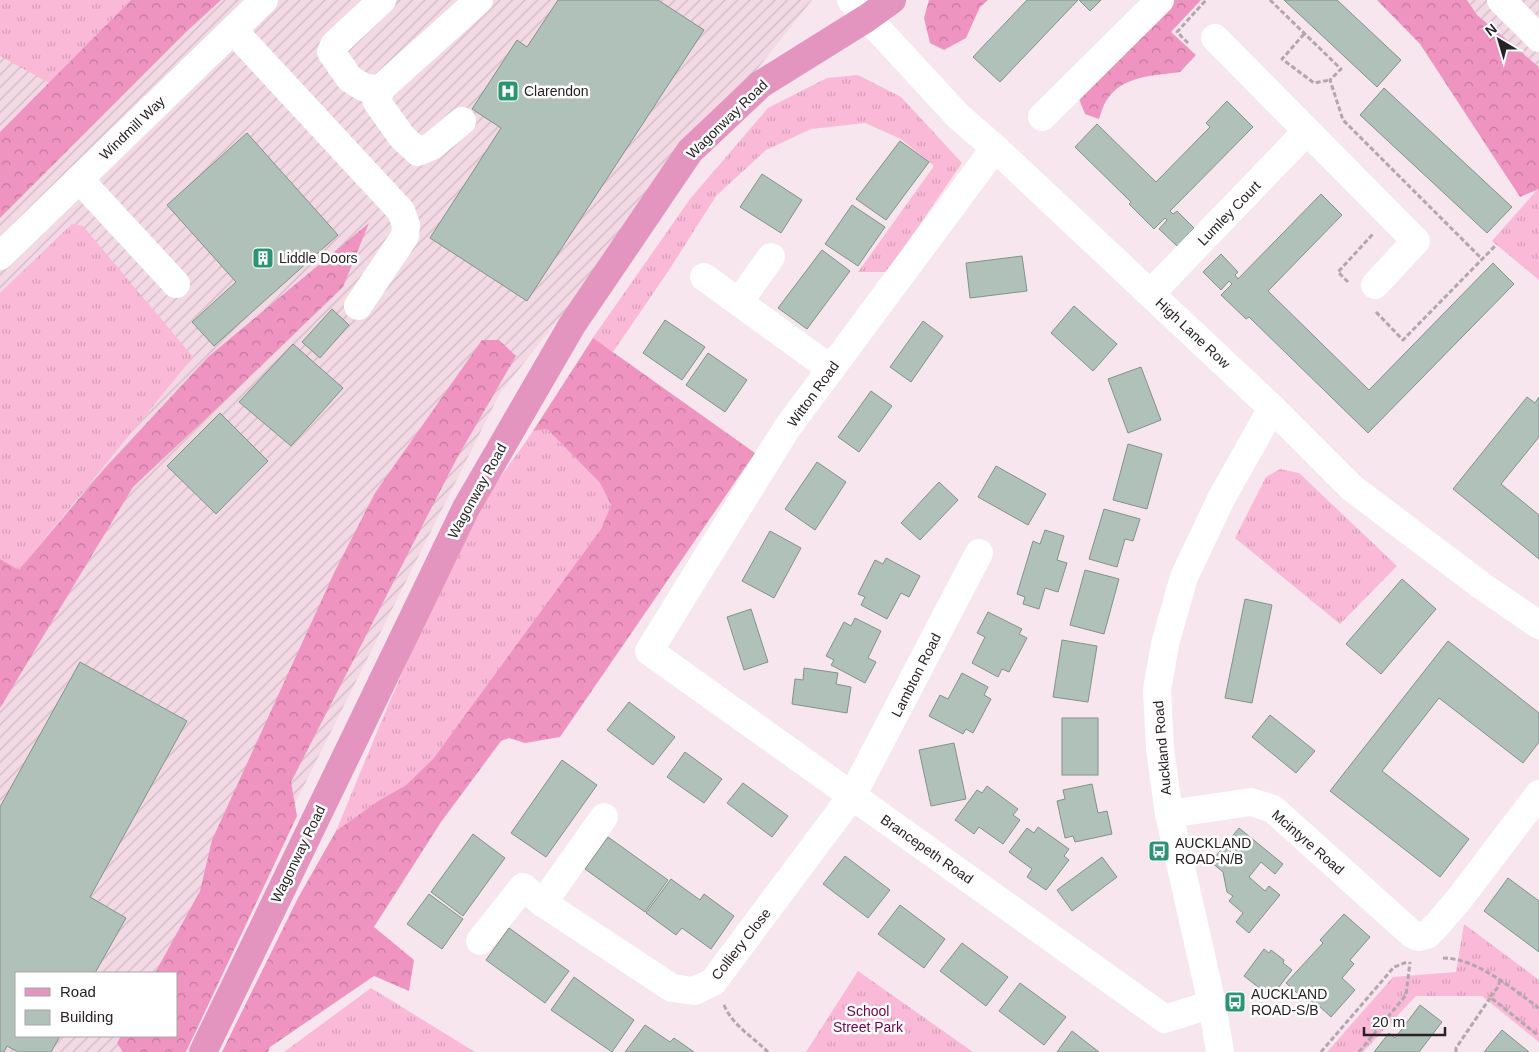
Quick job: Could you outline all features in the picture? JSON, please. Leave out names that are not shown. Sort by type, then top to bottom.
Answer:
[{"type":"main road","name":"Wagonway Road","points":[[203,1052],[466,508],[572,325],[690,151],[761,84],[859,9],[892,0]]},
{"type":"street","name":"Windmill Way","points":[[0,256],[264,0]]},
{"type":"street","points":[[380,89],[365,88],[350,80],[331,52],[334,45],[382,0]]},
{"type":"street","points":[[462,121],[432,146],[418,152],[402,137],[377,102],[380,89],[479,0]]},
{"type":"street","points":[[1042,117],[1160,0]]},
{"type":"street","points":[[1501,0],[1539,38]]},
{"type":"street","name":"High Lane Row","points":[[859,9],[958,116],[1151,293],[1272,408],[1352,488],[1482,586],[1539,625]]},
{"type":"street","points":[[233,30],[401,211],[406,225],[405,236],[358,306]]},
{"type":"street","points":[[1215,38],[1416,242],[1375,285]]},
{"type":"street","name":"Lumley Court","points":[[1151,293],[1306,132]]},
{"type":"street","name":"Witton Road","points":[[649,651],[787,428],[995,148]]},
{"type":"street","points":[[79,179],[176,284]]},
{"type":"street","points":[[739,302],[772,257]]},
{"type":"street","points":[[704,277],[831,369]]},
{"type":"street","name":"Auckland Road","points":[[1220,1050],[1212,1004],[1169,814],[1160,749],[1157,690],[1165,644],[1184,577],[1221,499],[1272,408]]},
{"type":"street","name":"Lambton Road","points":[[852,796],[979,553]]},
{"type":"street","name":"Brancepeth Road","points":[[649,651],[1165,1019],[1212,1004]]},
{"type":"street","name":"Colliery Close","points":[[533,895],[672,988],[694,991],[713,982],[852,796]]},
{"type":"street","name":"Mcintyre Road","points":[[1169,814],[1251,802],[1273,809],[1412,934],[1433,947]]},
{"type":"street","points":[[1433,947],[1460,898],[1536,805]]},
{"type":"street","points":[[480,941],[533,895],[604,817]]},
{"type":"path","points":[[1270,0],[1341,69],[1330,80],[1314,83],[1282,59],[1304,34]]},
{"type":"path","points":[[1330,80],[1343,120],[1482,259]]},
{"type":"path","points":[[1433,947],[1448,958],[1470,964],[1500,980],[1539,1008]]},
{"type":"path","points":[[1321,1052],[1394,967],[1410,961],[1406,995],[1359,1052]]},
{"type":"path","points":[[1456,1052],[1456,1048],[1498,987],[1500,980]]},
{"type":"path","points":[[713,982],[728,1014],[738,1026],[768,1052]]},
{"type":"path","points":[[1490,998],[1539,1036]]},
{"type":"shaded area","points":[[0,0],[812,0],[500,393],[171,1052],[0,1052]]},
{"type":"shaded area","points":[[1467,0],[1539,0],[1539,67],[1477,15]]},
{"type":"green space","points":[[0,0],[131,0],[49,83],[0,56]]},
{"type":"green space","points":[[131,0],[221,0],[185,33],[0,218],[0,132]]},
{"type":"green space","points":[[929,0],[988,0],[980,7],[966,38],[944,50],[930,43],[924,18]]},
{"type":"green space","points":[[1173,0],[1201,0],[1171,32],[1196,55],[1180,72],[1139,78],[1121,86],[1106,101],[1099,119],[1085,114],[1079,99]]},
{"type":"green space","points":[[1377,0],[1467,0],[1477,15],[1539,67],[1539,189],[1520,197],[1420,44]]},
{"type":"green space","points":[[858,75],[901,97],[962,163],[887,272],[858,272],[934,166],[901,139],[865,123],[811,129],[766,150],[716,196],[669,270],[613,352],[592,339],[690,199],[768,108],[827,78]]},
{"type":"green space","points":[[1539,189],[1539,280],[1492,241]]},
{"type":"green space","points":[[369,223],[343,287],[133,487],[0,708],[0,559],[19,570],[104,469],[208,357]]},
{"type":"green space","points":[[72,224],[83,226],[193,357],[19,570],[0,559],[0,293]]},
{"type":"green space","points":[[593,338],[755,453],[560,737],[525,743],[509,738],[501,741],[441,822],[374,927],[414,960],[409,991],[374,976],[270,1047],[268,1052],[222,1052],[298,898],[336,831],[378,801],[406,785],[433,759],[601,529],[611,505],[600,483],[547,429],[533,431]]},
{"type":"green space","points":[[482,340],[499,340],[516,356],[457,458],[291,782],[297,816],[186,1052],[123,1052],[117,1043],[120,1037],[178,1037],[178,972],[156,972],[200,891],[212,840],[334,573],[375,493]]},
{"type":"green space","points":[[547,429],[600,483],[611,505],[601,529],[433,759],[406,785],[378,801],[336,831],[424,624],[463,543],[489,494],[533,431]]},
{"type":"green space","points":[[1280,469],[1299,473],[1397,566],[1340,624],[1235,538],[1266,477]]},
{"type":"green space","points":[[1464,924],[1539,980],[1539,1042],[1482,996],[1416,996],[1363,1052],[1327,1052],[1393,977],[1456,972]]},
{"type":"green space","name":"School Street Park","points":[[858,971],[973,1052],[806,1052]]},
{"type":"green space","points":[[371,988],[475,1052],[284,1052]]},
{"type":"building","points":[[558,0],[658,0],[704,30],[527,301],[430,238],[501,128],[472,109],[517,40],[527,47]]},
{"type":"building","points":[[1027,0],[1078,0],[1000,82],[973,57]]},
{"type":"building","points":[[1079,0],[1101,0],[1090,11]]},
{"type":"building","points":[[1284,0],[1337,0],[1401,60],[1377,87]]},
{"type":"building","points":[[1384,88],[1512,207],[1487,233],[1360,115]]},
{"type":"building","points":[[1227,101],[1253,127],[1170,211],[1173,214],[1177,211],[1194,228],[1177,246],[1159,229],[1167,220],[1165,218],[1154,229],[1129,204],[1131,202],[1075,147],[1097,124],[1156,182],[1210,127],[1206,123]]},
{"type":"building","name":"Liddle Doors","points":[[247,133],[338,235],[214,346],[192,322],[236,282],[167,205]]},
{"type":"building","points":[[900,141],[929,162],[886,220],[856,199]]},
{"type":"building","points":[[762,174],[802,200],[781,233],[740,207]]},
{"type":"building","points":[[1321,194],[1342,215],[1268,291],[1369,390],[1493,263],[1514,284],[1368,433],[1249,317],[1246,319],[1221,295],[1232,284],[1229,281],[1221,290],[1203,272],[1221,254],[1238,272],[1235,275],[1238,279]]},
{"type":"building","points":[[852,205],[885,227],[858,266],[825,244]]},
{"type":"building","points":[[822,250],[850,271],[807,329],[778,308]]},
{"type":"building","points":[[1022,256],[1027,291],[970,298],[966,263]]},
{"type":"building","points":[[1074,306],[1117,344],[1093,371],[1051,333]]},
{"type":"building","points":[[332,309],[349,325],[320,358],[302,342]]},
{"type":"building","points":[[665,320],[705,347],[682,380],[643,353]]},
{"type":"building","points":[[923,321],[943,336],[911,382],[890,367]]},
{"type":"building","points":[[293,344],[343,388],[291,446],[239,402]]},
{"type":"building","points":[[708,353],[747,380],[725,412],[686,385]]},
{"type":"building","points":[[1141,367],[1161,420],[1128,433],[1108,379]]},
{"type":"building","points":[[871,391],[892,406],[859,452],[838,437]]},
{"type":"building","points":[[1527,397],[1535,403],[1539,397],[1539,437],[1501,484],[1539,515],[1539,559],[1453,489]]},
{"type":"building","points":[[220,413],[268,461],[216,514],[167,466]]},
{"type":"building","points":[[1128,444],[1162,454],[1147,509],[1113,500]]},
{"type":"building","points":[[817,462],[846,482],[815,530],[785,509]]},
{"type":"building","points":[[996,466],[1046,494],[1028,525],[978,497]]},
{"type":"building","points":[[939,482],[958,500],[920,540],[901,523]]},
{"type":"building","points":[[1104,509],[1140,519],[1133,541],[1125,539],[1117,567],[1089,559]]},
{"type":"building","points":[[1045,530],[1064,536],[1057,560],[1067,563],[1058,592],[1045,588],[1039,609],[1023,604],[1025,597],[1017,594],[1033,541],[1040,544]]},
{"type":"building","points":[[770,531],[801,548],[774,598],[742,581]]},
{"type":"building","points":[[886,558],[920,576],[909,597],[901,593],[887,619],[861,605],[865,597],[858,594],[875,560],[883,564]]},
{"type":"building","points":[[1085,570],[1119,579],[1104,634],[1070,625]]},
{"type":"building","points":[[1402,579],[1436,609],[1381,674],[1346,644]]},
{"type":"building","points":[[1245,599],[1272,605],[1252,703],[1225,698]]},
{"type":"building","points":[[751,609],[768,662],[744,670],[727,617]]},
{"type":"building","points":[[988,612],[1022,629],[1019,634],[1027,638],[1009,672],[1002,669],[998,677],[972,663],[985,637],[977,633]]},
{"type":"building","points":[[855,618],[881,631],[868,658],[876,662],[865,683],[831,665],[834,660],[826,656],[844,622],[851,626]]},
{"type":"building","points":[[1062,640],[1097,646],[1088,702],[1053,697]]},
{"type":"building","points":[[1448,641],[1539,713],[1539,742],[1523,763],[1439,698],[1382,771],[1469,839],[1440,877],[1330,791]]},
{"type":"building","points":[[80,662],[187,721],[90,897],[126,918],[96,972],[15,972],[15,1037],[59,1037],[51,1052],[18,1052],[7,1046],[4,1052],[0,1052],[0,807]]},
{"type":"building","points":[[804,668],[838,673],[836,684],[851,687],[847,713],[792,704],[795,679],[803,680]]},
{"type":"building","points":[[962,673],[988,687],[984,695],[991,699],[973,733],[966,729],[963,734],[929,716],[940,695],[948,699]]},
{"type":"building","points":[[629,702],[675,737],[653,765],[607,730]]},
{"type":"building","points":[[1270,715],[1315,751],[1296,773],[1252,737]]},
{"type":"building","points":[[1062,718],[1098,718],[1098,775],[1062,775]]},
{"type":"building","points":[[954,743],[966,799],[931,806],[919,750]]},
{"type":"building","points":[[685,752],[722,779],[704,803],[667,777]]},
{"type":"building","points":[[562,760],[597,785],[546,857],[511,833]]},
{"type":"building","points":[[743,783],[788,816],[772,837],[727,803]]},
{"type":"building","points":[[1092,784],[1098,813],[1107,811],[1112,834],[1075,842],[1073,836],[1065,838],[1057,801],[1065,799],[1063,790]]},
{"type":"building","points":[[987,786],[1018,809],[1013,815],[1020,820],[1003,844],[979,827],[974,834],[955,820],[977,790],[982,793]]},
{"type":"building","points":[[1038,827],[1069,849],[1064,856],[1069,860],[1046,890],[1027,877],[1032,869],[1009,852],[1027,828],[1034,833]]},
{"type":"building","points":[[1239,828],[1283,864],[1275,874],[1261,862],[1249,877],[1265,891],[1269,886],[1280,895],[1249,933],[1236,922],[1243,913],[1229,901],[1233,896],[1227,892],[1223,872],[1211,862]]},
{"type":"building","points":[[473,834],[505,858],[463,916],[431,892]]},
{"type":"building","points":[[608,837],[668,880],[645,912],[585,869]]},
{"type":"building","points":[[845,856],[890,890],[868,918],[823,884]]},
{"type":"building","points":[[1102,857],[1117,877],[1072,911],[1057,890]]},
{"type":"building","points":[[1508,878],[1539,901],[1539,952],[1484,911]]},
{"type":"building","points":[[671,879],[700,900],[704,894],[734,916],[711,949],[682,928],[676,935],[646,913]]},
{"type":"building","points":[[429,894],[463,919],[442,949],[407,924]]},
{"type":"building","points":[[900,905],[945,939],[924,968],[878,934]]},
{"type":"building","points":[[1344,914],[1370,937],[1350,960],[1354,964],[1342,978],[1355,990],[1331,1017],[1317,1004],[1314,1008],[1286,983],[1323,943],[1320,940]]},
{"type":"building","points":[[509,928],[569,971],[545,1003],[486,960]]},
{"type":"building","points":[[962,943],[1008,977],[986,1006],[940,971]]},
{"type":"building","points":[[1264,949],[1269,953],[1271,950],[1284,960],[1283,963],[1292,970],[1271,997],[1244,976]]},
{"type":"building","points":[[574,977],[634,1020],[612,1052],[551,1010]]},
{"type":"building","points":[[1020,983],[1066,1017],[1044,1045],[999,1011]]},
{"type":"building","points":[[1420,1005],[1442,1022],[1419,1052],[1374,1052],[1389,1033],[1395,1038]]},
{"type":"building","points":[[645,1025],[670,1042],[674,1038],[694,1052],[625,1052]]},
{"type":"building","points":[[1502,1030],[1529,1052],[1484,1052]]},
{"type":"building","points":[[1072,1031],[1099,1052],[1057,1052]]},
{"type":"place","name":"Clarendon","points":[[508,91]]},
{"type":"place","name":"Liddle Doors","points":[[263,258]]},
{"type":"place","name":"AUCKLAND ROAD-N/B","points":[[1159,851]]},
{"type":"place","name":"AUCKLAND ROAD-S/B","points":[[1235,1002]]}]
